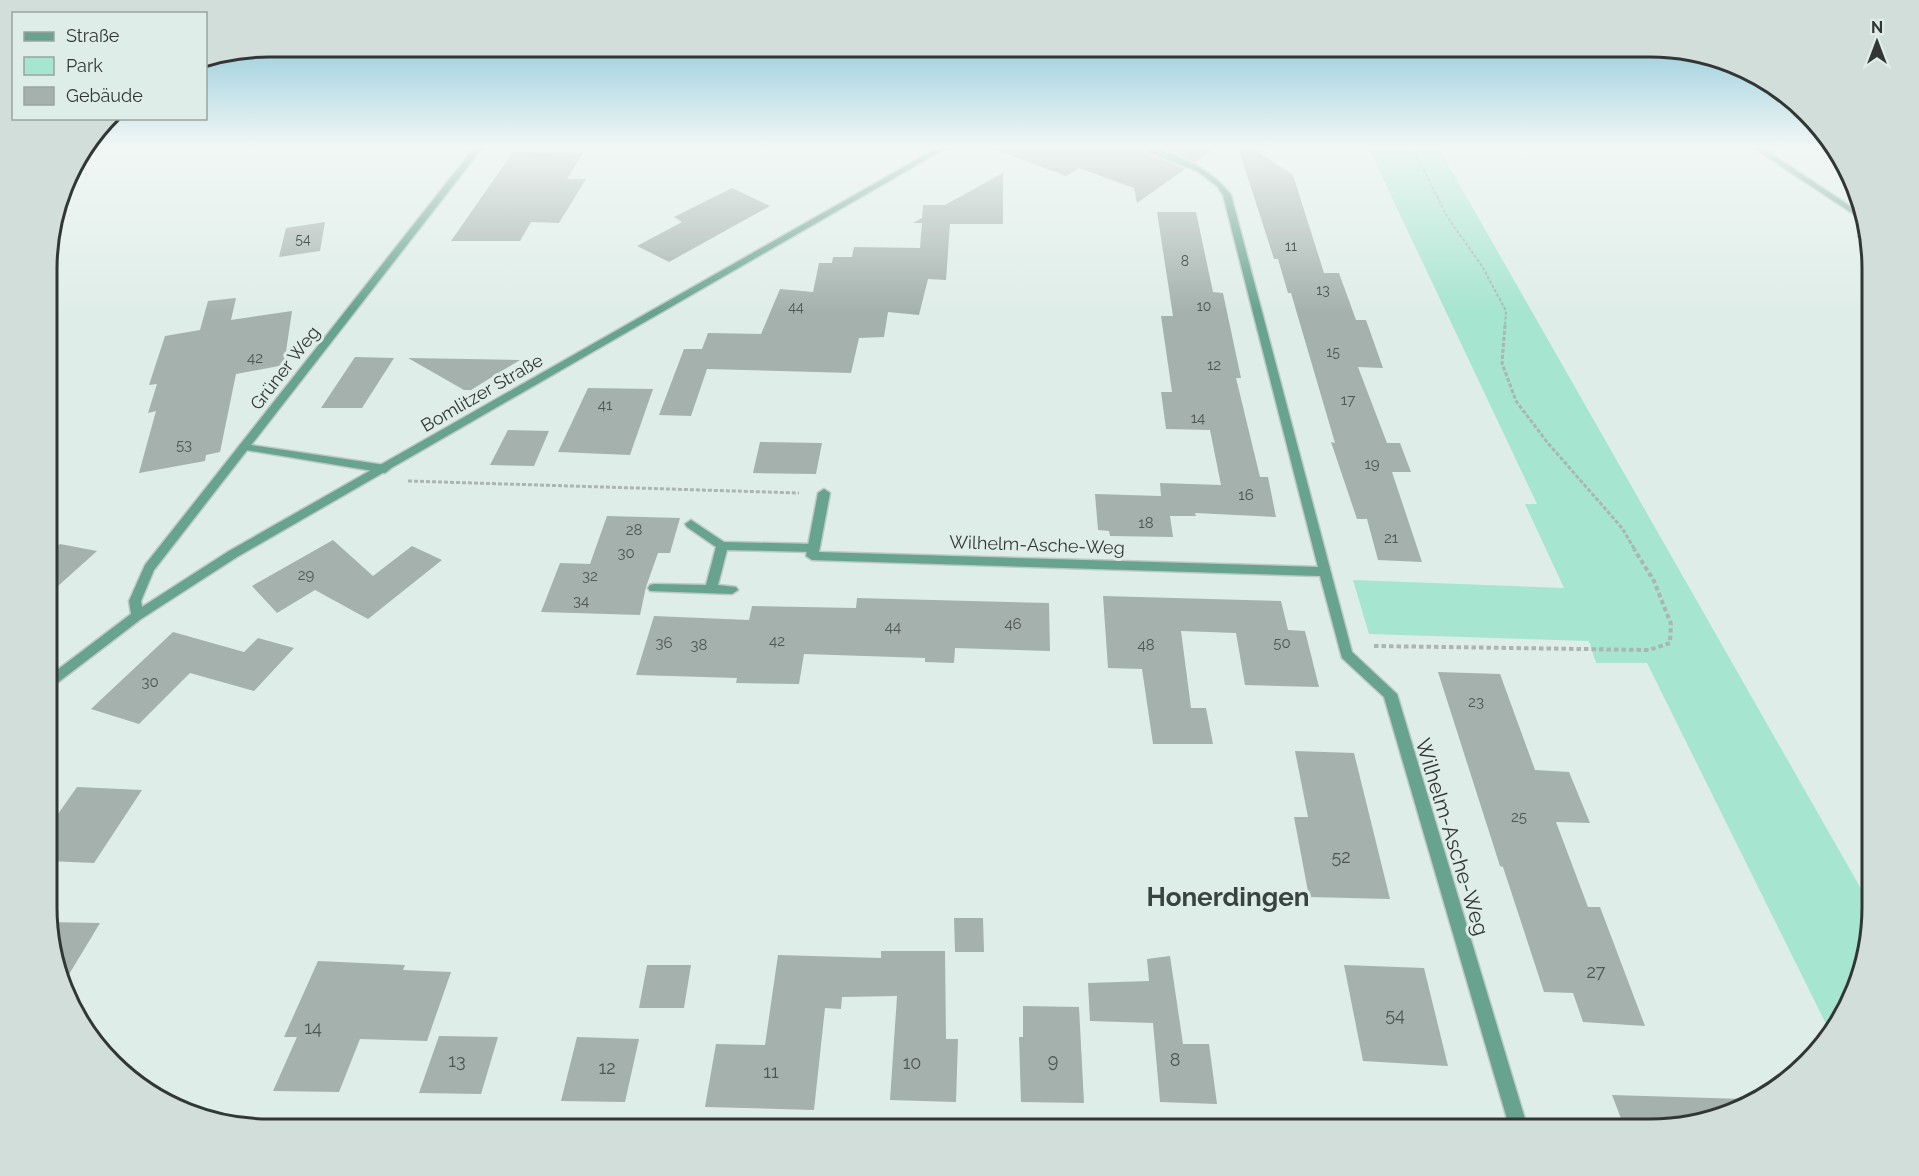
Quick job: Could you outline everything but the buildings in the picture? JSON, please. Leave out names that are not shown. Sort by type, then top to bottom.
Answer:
[{"type":"street","name":"Grüner Weg","points":[[137,616],[135,601],[149,568],[436,202]]},
{"type":"street","name":"Bomlitzer Straße","points":[[57,678],[137,616],[233,554],[849,202]]},
{"type":"street","name":"Wilhelm-Asche-Weg","points":[[1229,202],[1346,654],[1389,694],[1516,1119]]},
{"type":"street","points":[[1838,202],[1855,213]]},
{"type":"street","points":[[244,447],[385,469]]},
{"type":"street","points":[[691,524],[722,546],[813,548],[824,493]]},
{"type":"street","points":[[711,590],[722,546]]},
{"type":"street","name":"Wilhelm-Asche-Weg","points":[[813,548],[812,556],[1325,572]]},
{"type":"street","points":[[654,588],[732,590]]},
{"type":"path","points":[[1344,645],[1649,650],[1670,643],[1671,624],[1654,581],[1622,528],[1547,442],[1516,401],[1502,363],[1506,311],[1482,266],[1448,218],[1440,202]]},
{"type":"path","points":[[385,469],[409,482],[824,493]]},
{"type":"green space","points":[[1394,202],[1469,202],[1862,890],[1862,920],[1855,962],[1846,988],[1826,1025],[1647,663],[1596,663],[1589,641],[1369,634],[1353,580],[1564,588],[1525,504],[1537,504]]},
{"type":"district","name":"Honerdingen","points":[[1228,897]]}]
